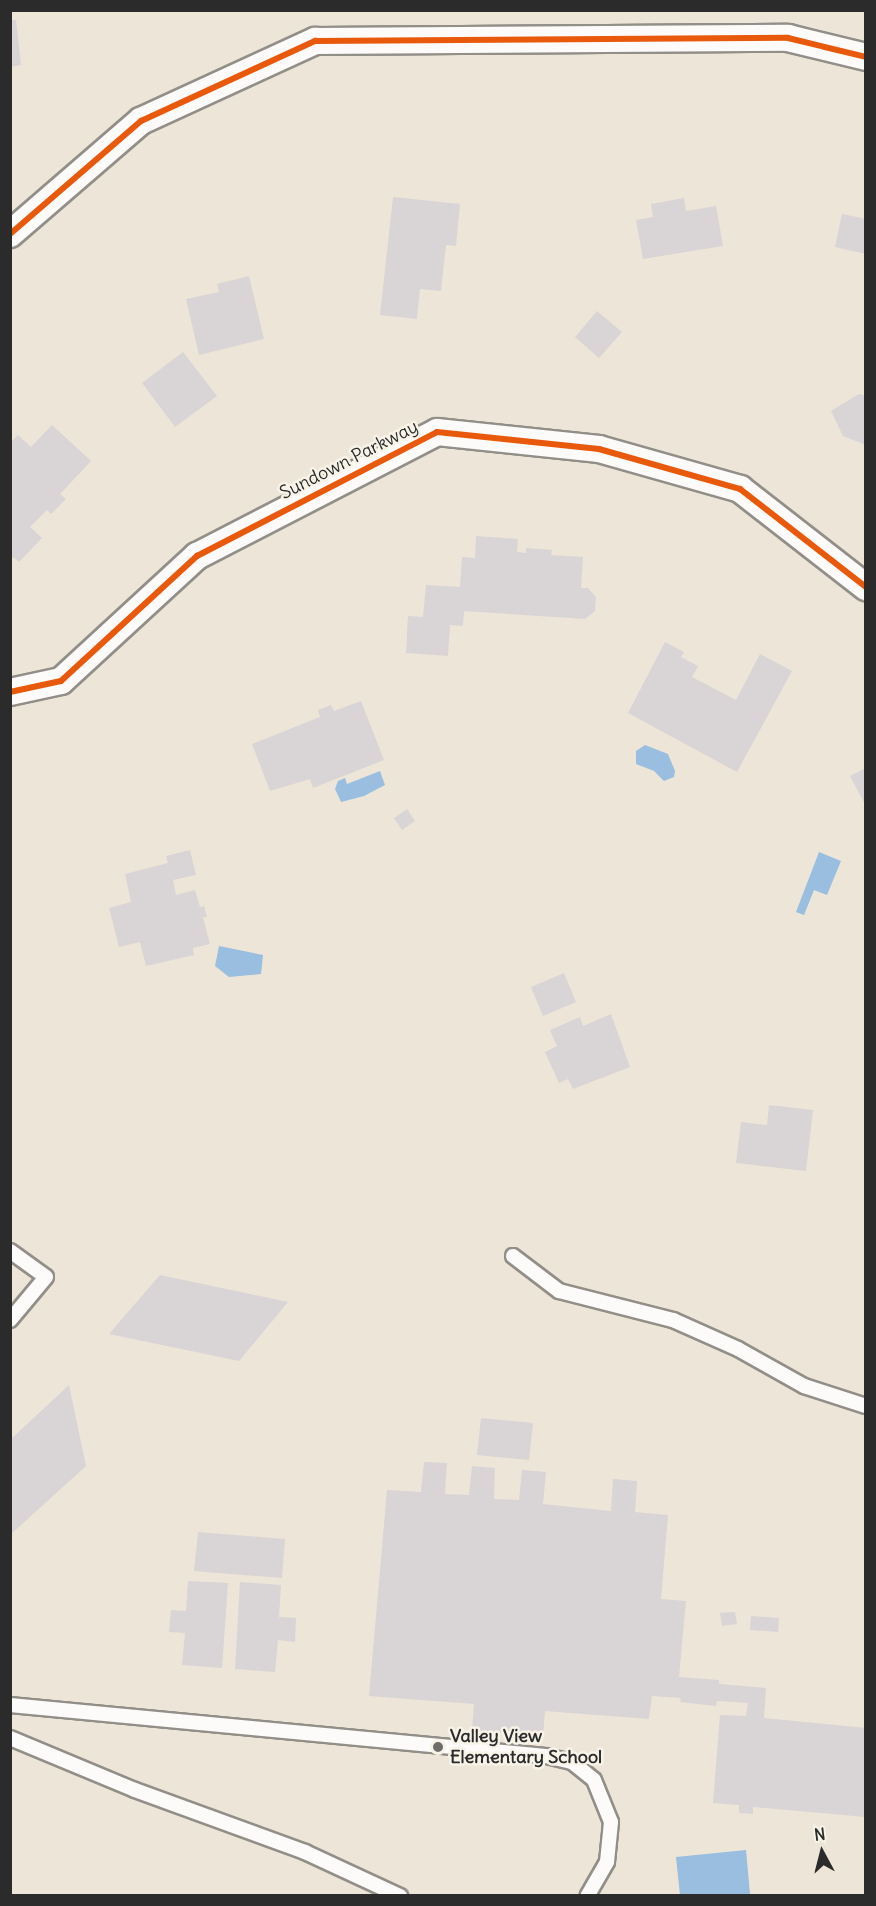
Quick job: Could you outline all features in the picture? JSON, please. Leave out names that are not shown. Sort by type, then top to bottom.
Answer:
[{"type":"street","points":[[10,234],[141,121],[315,41],[788,38],[866,57]]},
{"type":"street","name":"Sundown Parkway","points":[[10,692],[61,681],[197,556],[437,432],[599,449],[740,489],[866,587]]},
{"type":"lane","points":[[10,1251],[46,1277],[10,1320]]},
{"type":"lane","points":[[513,1256],[559,1291],[673,1320],[738,1349],[804,1386],[866,1406]]},
{"type":"lane","points":[[10,1705],[546,1756],[572,1762],[594,1780],[611,1822],[607,1862],[587,1896]]},
{"type":"lane","points":[[10,1738],[135,1790],[305,1852],[400,1896]]},
{"type":"water","points":[[645,745],[668,754],[675,771],[674,777],[664,781],[654,771],[636,764],[636,751]]},
{"type":"water","points":[[380,771],[385,785],[364,796],[341,802],[335,789],[338,781],[345,778],[347,784]]},
{"type":"water","points":[[819,852],[841,861],[827,895],[814,890],[804,915],[796,912]]},
{"type":"water","points":[[219,946],[263,955],[261,974],[229,977],[215,966]]},
{"type":"water","points":[[746,1850],[750,1894],[680,1895],[676,1857]]},
{"type":"building","points":[[10,20],[16,20],[21,65],[10,67]]},
{"type":"building","points":[[393,197],[460,204],[456,246],[446,245],[441,291],[420,289],[417,319],[380,315]]},
{"type":"building","points":[[684,198],[686,211],[716,206],[723,246],[643,259],[636,220],[653,217],[651,204]]},
{"type":"building","points":[[842,214],[866,219],[866,254],[835,247]]},
{"type":"building","points":[[249,276],[264,339],[199,355],[186,299],[219,292],[217,284]]},
{"type":"building","points":[[597,311],[622,332],[599,358],[575,337]]},
{"type":"building","points":[[183,352],[217,396],[175,427],[142,383]]},
{"type":"building","points":[[859,394],[866,396],[866,445],[843,436],[831,411]]},
{"type":"building","points":[[52,425],[91,461],[60,494],[66,499],[51,514],[47,510],[30,527],[42,538],[19,562],[13,557],[10,561],[10,443],[18,435],[31,447]]},
{"type":"building","points":[[476,536],[518,539],[517,552],[526,553],[526,548],[552,550],[551,555],[583,557],[581,588],[588,588],[596,597],[595,611],[585,619],[464,611],[463,626],[450,625],[448,656],[406,653],[408,616],[423,617],[426,585],[460,587],[462,557],[475,558]]},
{"type":"building","points":[[665,642],[684,652],[681,657],[698,666],[692,677],[736,700],[760,654],[792,671],[737,772],[628,713]]},
{"type":"building","points":[[361,701],[384,760],[313,788],[310,779],[270,791],[252,744],[320,717],[318,710],[331,705],[334,711]]},
{"type":"building","points":[[866,768],[866,806],[850,776]]},
{"type":"building","points":[[407,809],[415,821],[402,830],[394,818]]},
{"type":"building","points":[[190,850],[196,875],[173,880],[176,895],[195,890],[200,907],[204,906],[207,917],[203,917],[210,944],[193,948],[194,955],[146,966],[140,942],[119,947],[109,908],[131,902],[125,874],[168,863],[166,856]]},
{"type":"building","points":[[564,973],[576,1002],[543,1016],[531,987]]},
{"type":"building","points":[[611,1014],[630,1067],[573,1089],[568,1079],[559,1083],[545,1052],[557,1046],[550,1030],[580,1017],[583,1026]]},
{"type":"building","points":[[769,1105],[813,1110],[806,1171],[736,1163],[741,1122],[767,1125]]},
{"type":"building","points":[[160,1275],[288,1302],[239,1361],[109,1334]]},
{"type":"building","points":[[69,1385],[86,1466],[10,1535],[10,1440]]},
{"type":"building","points":[[481,1418],[533,1423],[529,1460],[477,1455]]},
{"type":"building","name":"Valley View Elementary School","points":[[424,1462],[447,1463],[445,1494],[469,1495],[472,1466],[495,1468],[494,1499],[519,1500],[522,1470],[546,1472],[543,1504],[611,1511],[613,1479],[637,1481],[635,1512],[668,1515],[661,1599],[686,1601],[679,1677],[719,1680],[719,1684],[766,1688],[764,1718],[866,1728],[865,1817],[753,1807],[753,1814],[739,1813],[739,1805],[713,1803],[720,1715],[746,1716],[748,1703],[717,1701],[716,1706],[680,1702],[681,1698],[652,1696],[649,1719],[545,1711],[543,1737],[472,1730],[474,1704],[369,1696],[387,1490],[421,1492]]},
{"type":"building","points":[[198,1532],[285,1539],[282,1578],[194,1571]]},
{"type":"building","points":[[188,1581],[228,1583],[222,1668],[182,1665],[185,1633],[169,1632],[171,1610],[186,1611]]},
{"type":"building","points":[[240,1582],[281,1585],[279,1617],[296,1618],[295,1642],[278,1640],[275,1672],[235,1669]]},
{"type":"building","points":[[735,1612],[737,1624],[722,1626],[720,1613]]},
{"type":"building","points":[[751,1616],[779,1618],[778,1632],[750,1630]]},
{"type":"cycle path","points":[[10,234],[141,121],[315,41],[788,38],[866,57]]},
{"type":"cycle path","points":[[10,692],[61,681],[197,556],[437,432],[599,449],[740,489],[866,587]]},
{"type":"place","name":"Valley View Elementary School","points":[[438,1747]]}]
